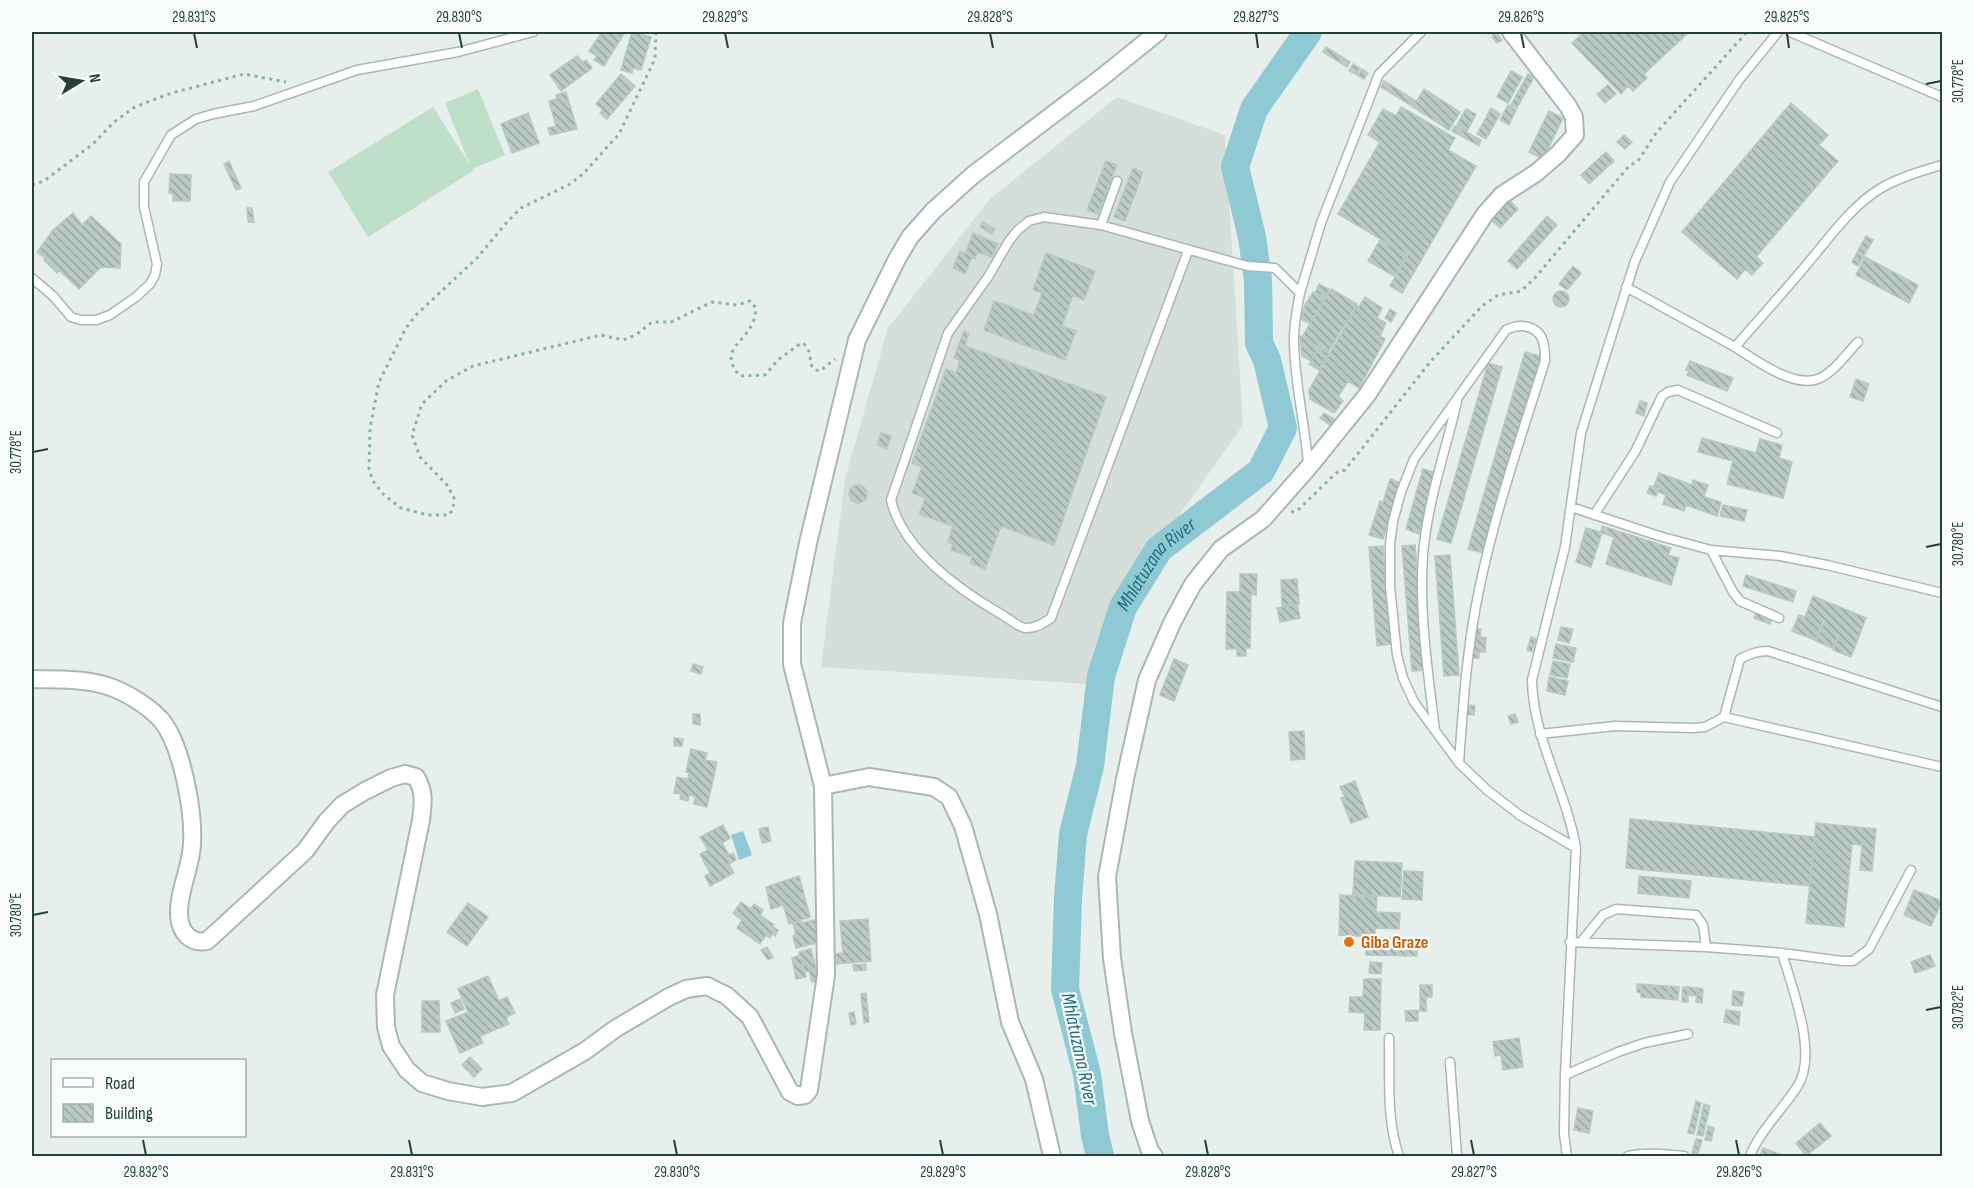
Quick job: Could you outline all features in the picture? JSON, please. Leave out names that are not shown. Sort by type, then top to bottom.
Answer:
[{"type":"street","points":[[32,679],[88,681],[113,688],[137,700],[162,721],[182,768],[191,811],[192,845],[179,915],[182,931],[191,940],[199,943],[207,941],[305,851],[327,821],[342,806],[391,778],[405,774],[416,777],[422,786],[424,797],[421,820],[385,995],[386,1027],[391,1046],[407,1070],[422,1083],[448,1091],[482,1097],[512,1093],[585,1051],[615,1029],[667,998],[686,989],[707,986],[727,996],[750,1017],[790,1092],[798,1096],[805,1095],[812,1080],[815,1041],[826,975],[823,786],[792,664],[792,624],[808,543],[857,340],[897,259],[910,237],[933,211],[973,175],[1158,32]]},
{"type":"street","points":[[1154,1156],[1150,1151],[1140,1121],[1123,1033],[1112,958],[1107,878],[1125,778],[1147,680],[1173,621],[1193,584],[1221,549],[1263,519],[1367,395],[1485,214],[1502,195],[1536,173],[1558,154],[1575,135],[1574,117],[1569,106],[1511,32]]},
{"type":"street","points":[[823,786],[869,777],[934,787],[949,797],[963,826],[988,914],[1010,1022],[1034,1078],[1052,1156]]},
{"type":"lane","points":[[32,278],[53,296],[71,317],[81,320],[96,320],[110,315],[143,290],[155,275],[157,264],[144,207],[144,182],[171,135],[196,119],[254,106],[357,70],[458,52],[533,32]]},
{"type":"lane","points":[[1308,468],[1306,438],[1294,361],[1295,321],[1300,293],[1321,223],[1378,74],[1421,32]]},
{"type":"lane","points":[[1568,1156],[1564,1134],[1565,1075],[1576,848],[1570,820],[1540,734],[1532,700],[1532,680],[1565,547],[1581,433],[1635,261],[1670,182],[1739,81],[1778,32]]},
{"type":"lane","points":[[1790,32],[1942,97]]},
{"type":"lane","points":[[1735,347],[1842,222],[1867,198],[1880,189],[1942,165]]},
{"type":"lane","points":[[1101,225],[1117,181]]},
{"type":"lane","points":[[1188,251],[1051,618],[1035,627],[1025,628],[952,582],[907,538],[894,514],[891,500],[948,333],[1018,230],[1029,221],[1044,217],[1101,225],[1247,266],[1275,268],[1300,293]]},
{"type":"lane","points":[[1626,287],[1735,347],[1769,369],[1800,380],[1811,382],[1828,374],[1858,342]]},
{"type":"lane","points":[[1459,763],[1470,640],[1478,591],[1499,506],[1545,361],[1544,344],[1537,332],[1527,326],[1516,325],[1506,330],[1414,459],[1393,520],[1390,544],[1390,586],[1397,655],[1403,678],[1414,702],[1459,763],[1487,790],[1521,816],[1576,848]]},
{"type":"lane","points":[[1594,515],[1635,452],[1662,396],[1668,392],[1678,390],[1777,433]]},
{"type":"lane","points":[[1435,731],[1424,614],[1423,556],[1428,521],[1459,396]]},
{"type":"lane","points":[[1571,507],[1659,536],[1711,550],[1780,556],[1827,565],[1942,594]]},
{"type":"lane","points":[[1711,550],[1729,586],[1740,601],[1779,618]]},
{"type":"lane","points":[[1724,717],[1740,659],[1759,651],[1768,651],[1942,707]]},
{"type":"lane","points":[[1540,734],[1615,726],[1705,727],[1724,717],[1942,767]]},
{"type":"lane","points":[[1570,942],[1782,952],[1853,961],[1869,949],[1911,870]]},
{"type":"lane","points":[[1581,942],[1603,915],[1616,909],[1696,915],[1703,925],[1706,947]]},
{"type":"lane","points":[[1750,1156],[1799,1084],[1807,1054],[1801,1018],[1782,952]]},
{"type":"lane","points":[[1565,1075],[1617,1052],[1644,1043],[1688,1034]]},
{"type":"lane","points":[[1389,1038],[1391,1120],[1393,1140],[1399,1156]]},
{"type":"lane","points":[[1449,1062],[1457,1156]]},
{"type":"lane","points":[[1628,1156],[1638,1154],[1684,1156]]},
{"type":"path","points":[[656,32],[655,59],[619,134],[583,174],[570,184],[521,208],[477,258],[417,314],[406,328],[379,382],[376,395],[370,428],[369,452],[369,469],[373,481],[384,495],[401,508],[428,516],[449,515],[453,509],[454,498],[447,485],[420,457],[412,435],[422,404],[446,381],[473,366],[601,335],[623,340],[636,335],[652,322],[671,322],[712,302],[737,305],[750,301],[756,308],[753,324],[735,345],[730,361],[740,376],[765,375],[778,360],[801,343],[809,352],[811,367],[820,371],[857,340]]},
{"type":"path","points":[[1263,519],[1297,511],[1336,473],[1345,470],[1431,361],[1482,306],[1498,295],[1521,291],[1534,279],[1629,166],[1638,161],[1656,133],[1747,32]]},
{"type":"shaded area","points":[[1117,97],[1225,135],[1243,425],[1137,575],[1088,684],[821,667],[845,479],[888,328],[990,199]]},
{"type":"green space","points":[[478,89],[505,155],[472,169],[473,171],[368,237],[328,172],[433,107],[470,165],[445,103]]},
{"type":"water","points":[[743,831],[752,855],[739,860],[731,835]]},
{"type":"building","points":[[602,32],[625,32],[604,66],[594,60],[597,56],[589,51]]},
{"type":"building","points":[[632,32],[651,37],[641,70],[633,68],[632,73],[621,70]]},
{"type":"building","points":[[1491,32],[1496,32],[1502,40],[1497,43]]},
{"type":"building","points":[[1584,32],[1689,32],[1644,74],[1647,78],[1633,91],[1628,86],[1621,94],[1572,43]]},
{"type":"building","points":[[1326,47],[1350,62],[1347,67],[1323,52]]},
{"type":"building","points":[[577,56],[583,62],[586,60],[592,68],[561,91],[550,75]]},
{"type":"building","points":[[1353,64],[1360,68],[1356,74],[1349,71]]},
{"type":"building","points":[[1362,69],[1368,73],[1364,79],[1357,75]]},
{"type":"building","points":[[1511,71],[1522,77],[1508,103],[1497,97]]},
{"type":"building","points":[[621,74],[635,86],[607,119],[600,113],[603,110],[596,104]]},
{"type":"building","points":[[1528,74],[1534,77],[1517,108],[1511,105]]},
{"type":"building","points":[[1384,81],[1416,101],[1412,106],[1381,87]]},
{"type":"building","points":[[1608,85],[1616,94],[1605,103],[1597,94]]},
{"type":"building","points":[[1424,89],[1460,112],[1449,130],[1413,107]]},
{"type":"building","points":[[566,92],[577,129],[550,135],[548,128],[556,126],[549,101],[557,99],[556,95]]},
{"type":"building","points":[[1791,103],[1828,135],[1819,145],[1838,161],[1756,257],[1763,263],[1752,275],[1745,269],[1737,279],[1682,232]]},
{"type":"building","points":[[1508,105],[1516,110],[1509,125],[1500,120]]},
{"type":"building","points":[[1401,107],[1455,138],[1448,150],[1476,166],[1402,293],[1390,286],[1408,255],[1338,214],[1380,142],[1368,135],[1383,109],[1396,116]]},
{"type":"building","points":[[1491,108],[1500,114],[1486,139],[1477,134]]},
{"type":"building","points":[[1466,109],[1476,114],[1467,131],[1457,125]]},
{"type":"building","points":[[1549,111],[1563,118],[1543,159],[1529,152]]},
{"type":"building","points":[[528,113],[539,143],[512,153],[501,124]]},
{"type":"building","points":[[1455,126],[1481,140],[1479,146],[1452,131]]},
{"type":"building","points":[[1624,135],[1632,142],[1625,149],[1617,142]]},
{"type":"building","points":[[1606,152],[1614,161],[1589,184],[1581,175]]},
{"type":"building","points":[[229,161],[241,188],[236,190],[224,164]]},
{"type":"building","points":[[1106,161],[1117,165],[1098,214],[1087,210]]},
{"type":"building","points":[[1133,168],[1143,172],[1125,221],[1114,217]]},
{"type":"building","points":[[170,174],[191,175],[190,201],[173,201],[173,194],[169,193]]},
{"type":"building","points":[[1509,200],[1518,209],[1500,228],[1490,219]]},
{"type":"building","points":[[247,208],[252,208],[254,222],[248,222]]},
{"type":"building","points":[[73,213],[82,225],[91,216],[121,244],[120,268],[101,267],[79,289],[59,270],[57,273],[37,252],[53,230]]},
{"type":"building","points":[[1547,216],[1557,225],[1517,269],[1508,261]]},
{"type":"building","points":[[983,222],[995,229],[992,234],[980,227]]},
{"type":"building","points":[[973,233],[998,244],[992,257],[977,252],[975,259],[972,257],[965,274],[953,268],[960,251],[965,254]]},
{"type":"building","points":[[1866,236],[1873,240],[1858,266],[1852,262]]},
{"type":"building","points":[[1380,240],[1406,255],[1394,276],[1368,261]]},
{"type":"building","points":[[1046,253],[1095,271],[1084,300],[1073,295],[1062,326],[1076,331],[1065,360],[984,330],[994,301],[1034,315],[1042,293],[1033,290]]},
{"type":"building","points":[[1865,257],[1918,285],[1909,303],[1856,275]]},
{"type":"building","points":[[1573,266],[1581,273],[1567,290],[1559,284]]},
{"type":"building","points":[[1319,284],[1329,289],[1325,297],[1315,293]]},
{"type":"building","points":[[1331,289],[1357,304],[1328,352],[1302,337]]},
{"type":"building","points":[[1558,291],[1564,291],[1569,299],[1567,305],[1558,307],[1553,302],[1553,296]]},
{"type":"building","points":[[1313,292],[1325,299],[1310,324],[1301,319],[1305,305]]},
{"type":"building","points":[[1365,297],[1382,308],[1377,318],[1386,323],[1380,336],[1385,339],[1359,388],[1348,381],[1338,397],[1343,401],[1334,413],[1310,399],[1309,390],[1357,306],[1359,307]]},
{"type":"building","points":[[1390,309],[1396,313],[1391,322],[1385,318]]},
{"type":"building","points":[[964,331],[969,333],[965,346],[1106,397],[1054,545],[1001,526],[985,569],[970,563],[972,557],[951,550],[953,544],[948,542],[953,526],[919,514],[925,498],[912,493],[922,467],[912,463],[946,369],[956,373],[960,360],[954,358]]},
{"type":"building","points":[[1300,336],[1319,347],[1311,361],[1302,356]]},
{"type":"building","points":[[1319,348],[1329,354],[1319,370],[1309,364]]},
{"type":"building","points":[[1525,352],[1541,356],[1484,553],[1468,549]]},
{"type":"building","points":[[1690,361],[1733,378],[1727,391],[1687,375],[1689,371],[1686,370]]},
{"type":"building","points":[[1488,363],[1502,367],[1451,543],[1437,539]]},
{"type":"building","points":[[1856,379],[1869,384],[1863,401],[1850,397]]},
{"type":"building","points":[[1640,401],[1647,403],[1644,416],[1636,413]]},
{"type":"building","points":[[1324,413],[1334,419],[1330,425],[1320,418]]},
{"type":"building","points":[[881,433],[891,436],[887,449],[877,445]]},
{"type":"building","points":[[1702,438],[1756,453],[1760,439],[1782,445],[1779,458],[1792,462],[1783,498],[1727,484],[1733,461],[1698,452]]},
{"type":"building","points":[[1423,469],[1437,473],[1419,534],[1406,529]]},
{"type":"building","points":[[1659,473],[1692,485],[1693,480],[1708,485],[1704,497],[1721,502],[1717,516],[1686,505],[1684,511],[1663,504],[1666,495],[1654,487]]},
{"type":"building","points":[[1390,479],[1401,483],[1383,539],[1369,535]]},
{"type":"building","points":[[858,485],[864,488],[867,494],[864,500],[858,503],[852,500],[849,494],[852,488]]},
{"type":"building","points":[[1650,486],[1659,489],[1656,496],[1647,493]]},
{"type":"building","points":[[1723,505],[1747,510],[1744,521],[1720,516]]},
{"type":"building","points":[[1602,526],[1671,548],[1668,555],[1679,558],[1671,585],[1606,564],[1614,537],[1602,533],[1591,567],[1576,562],[1586,528],[1601,532]]},
{"type":"building","points":[[1415,545],[1425,670],[1412,671],[1402,546]]},
{"type":"building","points":[[1383,546],[1391,644],[1377,646],[1369,547]]},
{"type":"building","points":[[1450,555],[1459,675],[1444,676],[1435,556]]},
{"type":"building","points":[[1240,574],[1257,574],[1256,595],[1251,594],[1250,648],[1246,648],[1246,656],[1237,656],[1237,649],[1226,649],[1227,592],[1240,592]]},
{"type":"building","points":[[1746,575],[1796,591],[1793,602],[1743,586]]},
{"type":"building","points":[[1297,579],[1299,604],[1282,605],[1281,580]]},
{"type":"building","points":[[1813,596],[1866,618],[1851,657],[1833,650],[1838,638],[1832,648],[1816,641],[1825,620],[1815,640],[1792,631],[1799,615],[1805,617]]},
{"type":"building","points":[[1297,604],[1300,618],[1280,622],[1277,608]]},
{"type":"building","points":[[1758,607],[1774,614],[1770,624],[1754,618]]},
{"type":"building","points":[[1561,627],[1573,629],[1569,643],[1558,640]]},
{"type":"building","points":[[1474,629],[1481,629],[1480,637],[1486,638],[1485,652],[1479,652],[1479,658],[1473,658]]},
{"type":"building","points":[[1531,637],[1536,639],[1532,652],[1527,650]]},
{"type":"building","points":[[1556,644],[1576,648],[1573,662],[1553,658]]},
{"type":"building","points":[[1174,659],[1188,665],[1174,701],[1160,695]]},
{"type":"building","points":[[1553,661],[1570,664],[1567,678],[1550,675]]},
{"type":"building","points":[[693,664],[703,667],[701,674],[691,671]]},
{"type":"building","points":[[1549,677],[1568,681],[1565,695],[1547,691]]},
{"type":"building","points":[[1468,705],[1475,706],[1474,715],[1466,714]]},
{"type":"building","points":[[693,714],[700,714],[700,725],[693,724]]},
{"type":"building","points":[[1515,714],[1518,722],[1511,724],[1508,716]]},
{"type":"building","points":[[1304,731],[1305,759],[1291,760],[1289,732]]},
{"type":"building","points":[[674,738],[683,739],[682,746],[674,746]]},
{"type":"building","points":[[691,749],[707,753],[705,760],[717,762],[707,807],[694,804],[695,796],[689,795],[688,801],[680,799],[681,794],[674,793],[677,777],[688,779],[689,772],[686,772]]},
{"type":"building","points":[[1355,781],[1368,817],[1351,823],[1341,798],[1345,797],[1340,787]]},
{"type":"building","points":[[1630,819],[1815,837],[1810,886],[1626,868]]},
{"type":"building","points":[[1816,823],[1876,829],[1872,871],[1860,870],[1862,845],[1852,844],[1844,927],[1806,923]]},
{"type":"building","points":[[723,825],[730,838],[722,843],[729,855],[733,853],[736,860],[729,864],[734,873],[710,886],[705,876],[710,873],[700,854],[708,850],[700,837]]},
{"type":"building","points":[[768,827],[771,841],[762,843],[759,829]]},
{"type":"building","points":[[1355,861],[1402,863],[1400,897],[1353,894]]},
{"type":"building","points":[[1404,871],[1423,872],[1422,900],[1402,899]]},
{"type":"building","points":[[799,876],[810,917],[789,924],[783,905],[771,909],[766,887]]},
{"type":"building","points":[[1639,876],[1691,881],[1689,898],[1638,893]]},
{"type":"building","points":[[1914,890],[1942,901],[1931,926],[1904,915]]},
{"type":"building","points":[[1340,895],[1377,897],[1376,912],[1400,913],[1399,929],[1375,928],[1375,937],[1339,935]]},
{"type":"building","points":[[741,902],[751,909],[754,904],[763,910],[760,915],[778,930],[775,936],[772,934],[770,938],[766,935],[760,944],[737,928],[742,920],[733,913]]},
{"type":"building","points":[[468,903],[488,917],[467,946],[447,932]]},
{"type":"building","points":[[868,919],[871,961],[836,964],[835,954],[843,953],[840,921]]},
{"type":"building","points":[[815,920],[821,942],[796,948],[793,923]]},
{"type":"building","points":[[1366,937],[1418,939],[1417,956],[1366,955]]},
{"type":"building","points":[[767,947],[773,957],[768,960],[761,950]]},
{"type":"building","points":[[811,949],[816,969],[805,972],[799,952]]},
{"type":"building","points":[[800,955],[806,977],[796,979],[792,958]]},
{"type":"building","points":[[1930,955],[1935,966],[1915,973],[1911,962]]},
{"type":"building","points":[[1370,962],[1382,963],[1381,974],[1369,973]]},
{"type":"building","points":[[866,964],[866,970],[854,971],[853,965]]},
{"type":"building","points":[[818,969],[818,982],[812,982],[809,971]]},
{"type":"building","points":[[488,976],[499,1001],[507,997],[515,1013],[506,1017],[509,1024],[480,1036],[483,1043],[460,1053],[446,1021],[468,1012],[458,989]]},
{"type":"building","points":[[1364,979],[1381,979],[1380,1030],[1364,1030],[1365,1013],[1349,1012],[1350,997],[1363,997]]},
{"type":"building","points":[[1637,984],[1652,985],[1653,993],[1653,985],[1668,986],[1668,994],[1670,986],[1679,987],[1678,1000],[1641,997],[1641,993],[1637,992]]},
{"type":"building","points":[[1420,985],[1432,985],[1432,997],[1426,997],[1426,1011],[1420,1011]]},
{"type":"building","points":[[1683,987],[1688,987],[1688,1002],[1682,1002]]},
{"type":"building","points":[[1689,987],[1697,988],[1697,996],[1688,995]]},
{"type":"building","points":[[1698,988],[1703,989],[1702,1003],[1696,1002]]},
{"type":"building","points":[[1733,991],[1744,992],[1742,1006],[1732,1005]]},
{"type":"building","points":[[866,993],[869,1022],[864,1023],[861,994]]},
{"type":"building","points":[[460,999],[464,1009],[455,1013],[451,1003]]},
{"type":"building","points":[[422,1001],[439,1001],[440,1032],[422,1032]]},
{"type":"building","points":[[1418,1010],[1418,1021],[1406,1021],[1405,1011]]},
{"type":"building","points":[[1726,1010],[1740,1012],[1739,1025],[1724,1022]]},
{"type":"building","points":[[854,1012],[856,1024],[851,1025],[849,1013]]},
{"type":"building","points":[[1519,1038],[1523,1067],[1503,1070],[1501,1055],[1495,1056],[1493,1042]]},
{"type":"building","points":[[470,1057],[482,1069],[474,1077],[462,1065]]},
{"type":"building","points":[[1696,1101],[1701,1103],[1694,1134],[1688,1133]]},
{"type":"building","points":[[1704,1104],[1710,1106],[1703,1136],[1697,1135]]},
{"type":"building","points":[[1578,1108],[1593,1111],[1589,1133],[1574,1130]]},
{"type":"building","points":[[1820,1123],[1831,1136],[1806,1156],[1796,1143]]},
{"type":"building","points":[[1708,1126],[1714,1128],[1711,1141],[1705,1140]]},
{"type":"building","points":[[1696,1139],[1702,1140],[1698,1154],[1692,1153]]},
{"type":"building","points":[[1763,1148],[1785,1156],[1760,1156]]},
{"type":"waterway","name":"Mhlatuzana River","points":[[1100,1156],[1087,1074],[1065,989],[1073,834],[1090,766],[1101,676],[1123,607],[1159,549],[1261,471],[1283,428],[1267,360],[1259,343],[1258,280],[1252,237],[1235,167],[1254,109],[1308,32]]},
{"type":"place","name":"Giba Graze","points":[[1349,942]]}]
